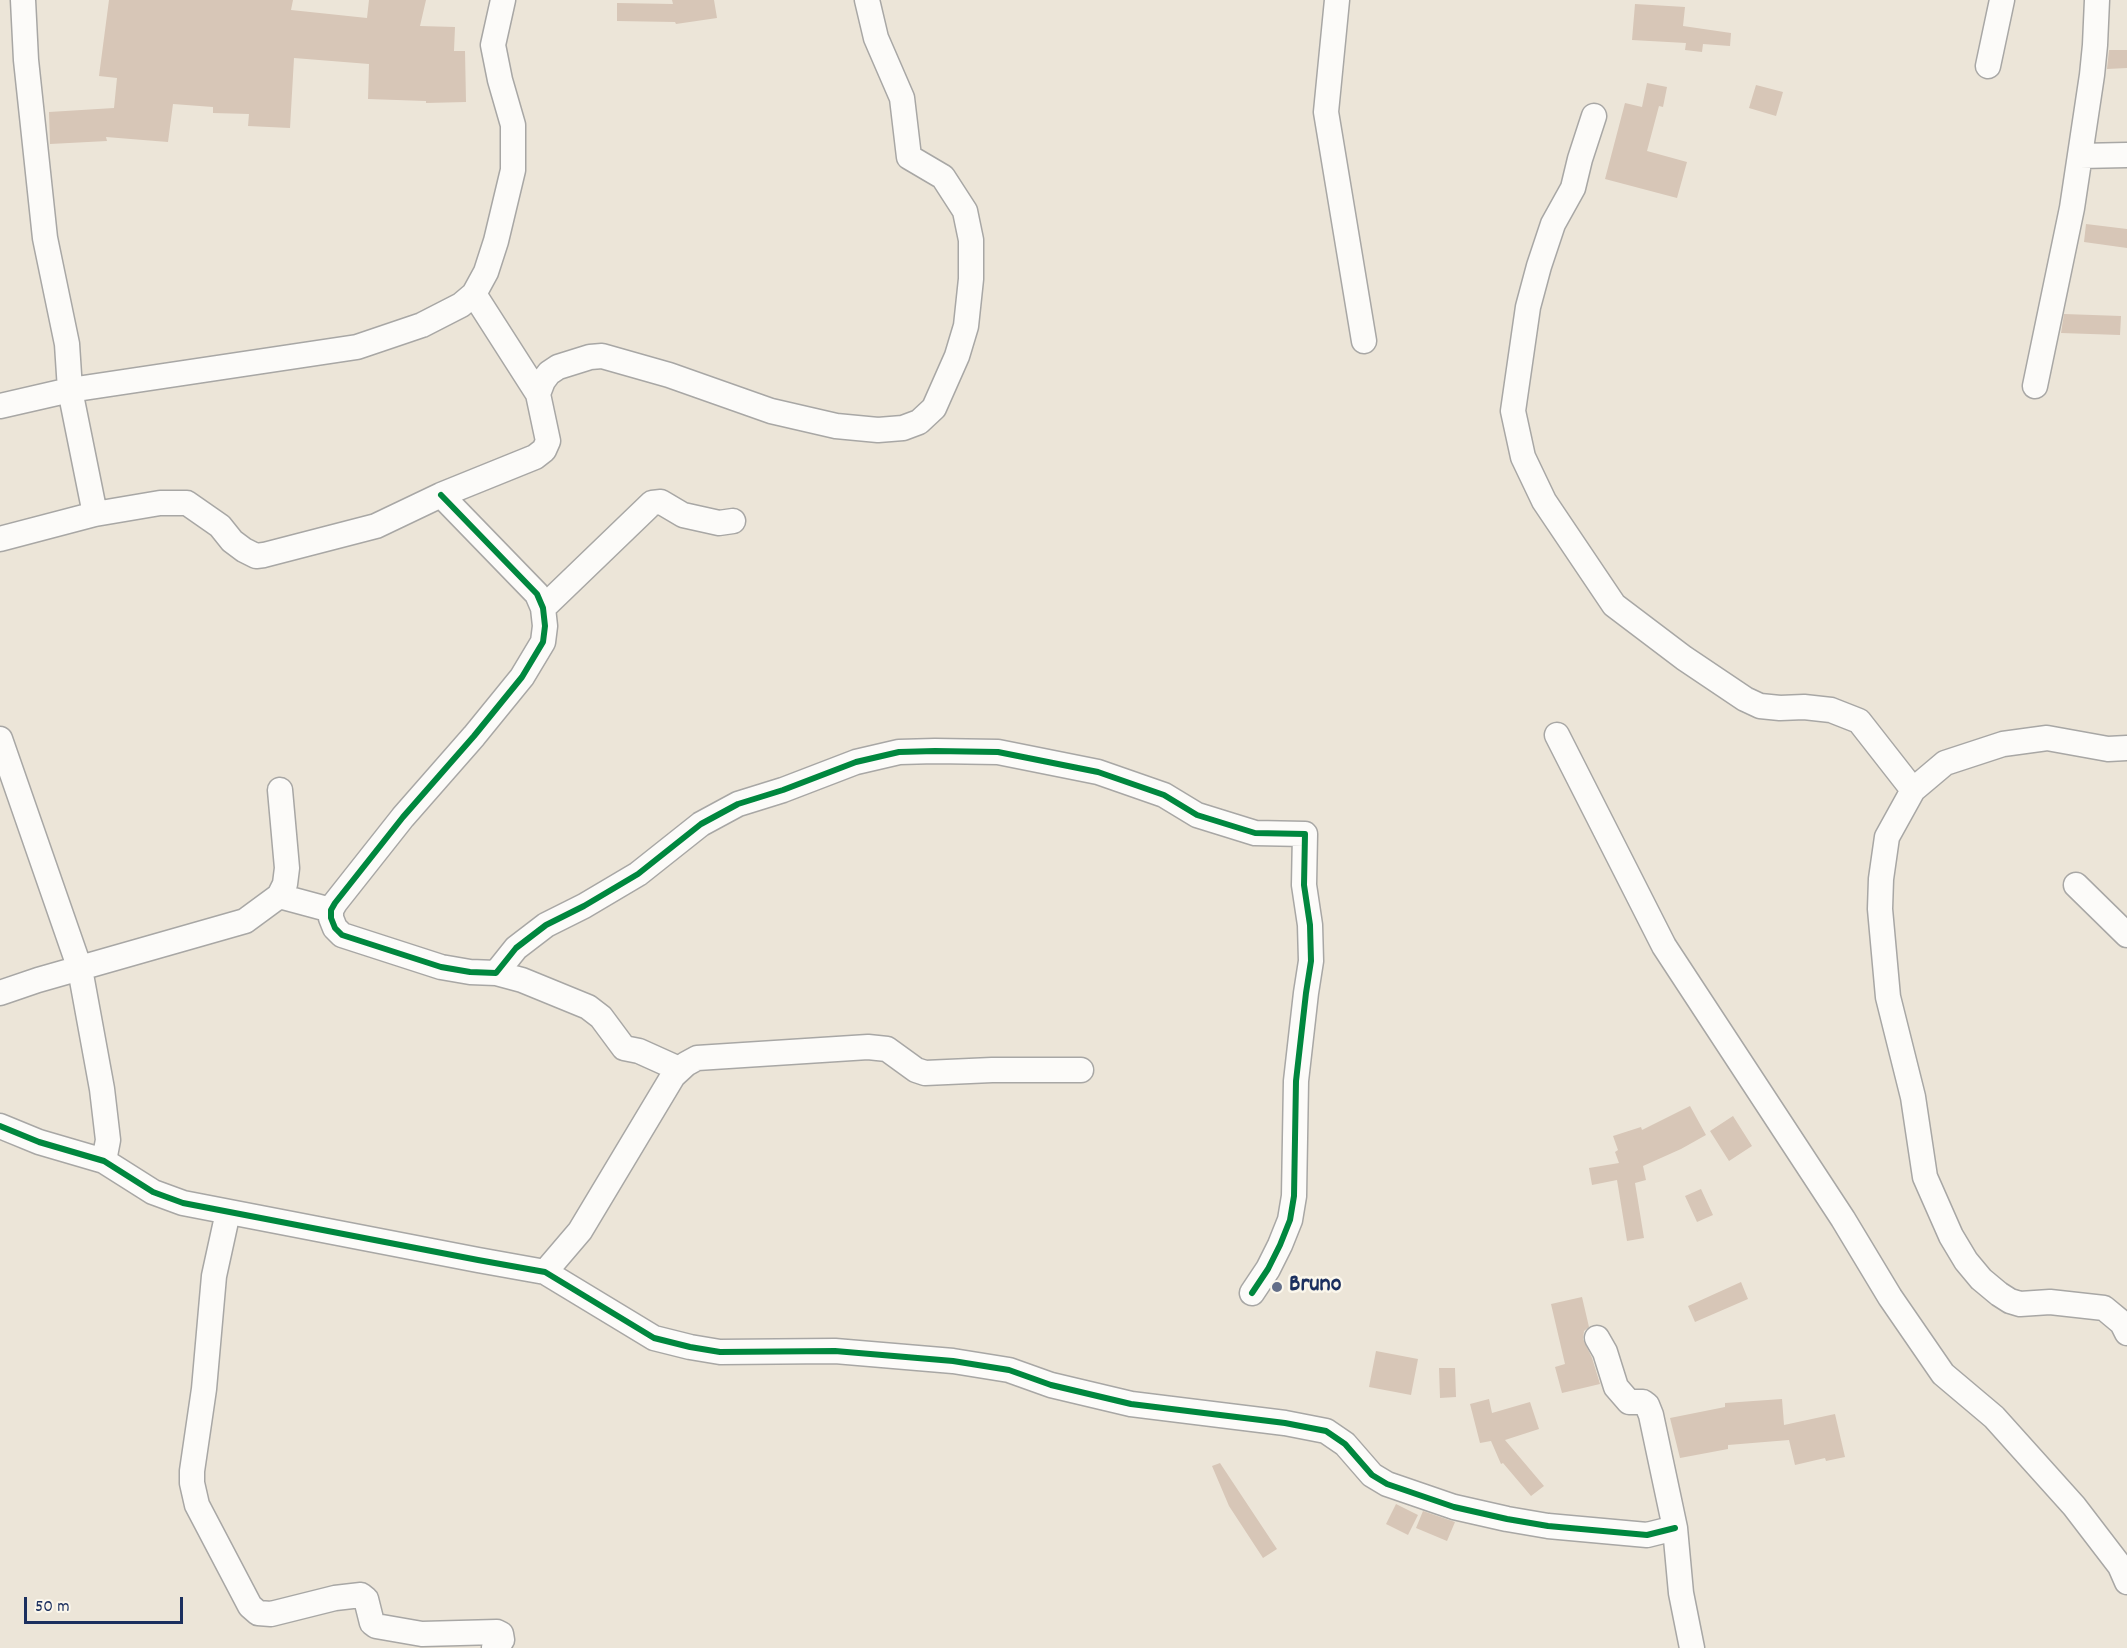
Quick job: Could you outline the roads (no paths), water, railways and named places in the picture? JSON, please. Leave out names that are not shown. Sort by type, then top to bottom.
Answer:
[{"type":"street","points":[[23,0],[26,60],[45,238],[67,344],[70,390],[95,514]]},
{"type":"street","points":[[0,406],[70,390],[357,347],[422,325],[461,305],[474,294],[486,272],[513,170],[513,125],[493,45],[503,0]]},
{"type":"street","points":[[538,394],[549,373],[590,357],[602,356],[669,375],[771,411],[836,426],[878,430],[903,428],[920,422],[934,408],[957,356],[966,326],[971,279],[971,240],[965,211],[943,177],[909,157],[902,98],[876,38],[867,0]]},
{"type":"street","points":[[1337,0],[1326,112],[1364,341]]},
{"type":"street","points":[[1988,66],[2002,0]]},
{"type":"street","points":[[2035,386],[2072,208],[2095,45],[2097,0]]},
{"type":"street","points":[[1594,116],[1573,188],[1553,224],[1527,307],[1513,411],[1523,457],[1544,501],[1614,605],[1684,658],[1753,703],[1780,708],[1804,707],[1832,710],[1859,721],[1913,790]]},
{"type":"street","points":[[2080,156],[2127,154]]},
{"type":"street","points":[[0,538],[95,514],[160,503],[187,503],[220,526],[238,546],[256,556],[272,554],[376,526],[441,495],[535,457],[544,450],[548,441],[538,394],[474,294]]},
{"type":"street","points":[[441,495],[537,594],[543,608],[545,626],[543,642],[522,677],[403,817],[331,910],[332,923],[342,935],[441,967],[470,972],[496,973],[522,980],[588,1007],[601,1017],[624,1048],[639,1051],[680,1069]]},
{"type":"street","points":[[543,608],[652,503],[660,502],[683,515],[719,523],[733,520]]},
{"type":"street","points":[[1557,735],[1664,946],[1843,1218],[1890,1297],[1943,1374],[1994,1417],[2074,1506],[2121,1566],[2127,1582]]},
{"type":"street","points":[[2127,748],[2108,749],[2047,738],[2003,744],[1946,763],[1913,790],[1887,837],[1881,879],[1880,909],[1888,997],[1913,1097],[1924,1177],[1951,1236],[1966,1261],[1981,1279],[2010,1301],[2020,1304],[2050,1302],[2104,1308],[2122,1323],[2127,1333]]},
{"type":"street","points":[[0,739],[80,969],[103,1099],[108,1140],[104,1161]]},
{"type":"street","points":[[496,973],[516,948],[546,925],[638,874],[700,824],[738,804],[783,790],[856,762],[899,753],[998,752],[1098,772],[1164,795],[1197,815],[1255,833],[1305,834],[1304,885],[1310,926],[1311,961],[1296,1081],[1294,1196],[1290,1220],[1280,1245],[1252,1293]]},
{"type":"street","points":[[0,993],[245,921],[279,896],[285,885],[287,868],[280,790]]},
{"type":"street","points":[[2076,885],[2127,935]]},
{"type":"street","points":[[279,896],[331,910]]},
{"type":"street","points":[[545,1272],[580,1231],[673,1076],[697,1058],[868,1047],[887,1049],[916,1070],[925,1073],[992,1070],[1081,1071]]},
{"type":"street","points":[[0,1126],[39,1142],[104,1161],[153,1192],[183,1203],[545,1272],[654,1338],[690,1347],[720,1352],[835,1351],[953,1361],[1009,1370],[1051,1385],[1131,1404],[1285,1423],[1326,1431],[1345,1444],[1372,1475],[1387,1484],[1454,1507],[1548,1526],[1647,1535],[1675,1528]]},
{"type":"street","points":[[228,1212],[214,1276],[204,1389],[192,1484],[197,1505],[250,1606],[258,1613],[271,1614],[335,1598],[361,1595],[366,1599],[372,1623],[376,1626],[422,1634],[497,1632],[501,1634],[502,1641],[494,1648]]},
{"type":"street","points":[[1597,1338],[1605,1352],[1616,1387],[1629,1402],[1643,1402],[1647,1405],[1675,1528],[1681,1593],[1692,1648]]},
{"type":"place","name":"Bruno","points":[[1277,1287]]}]
